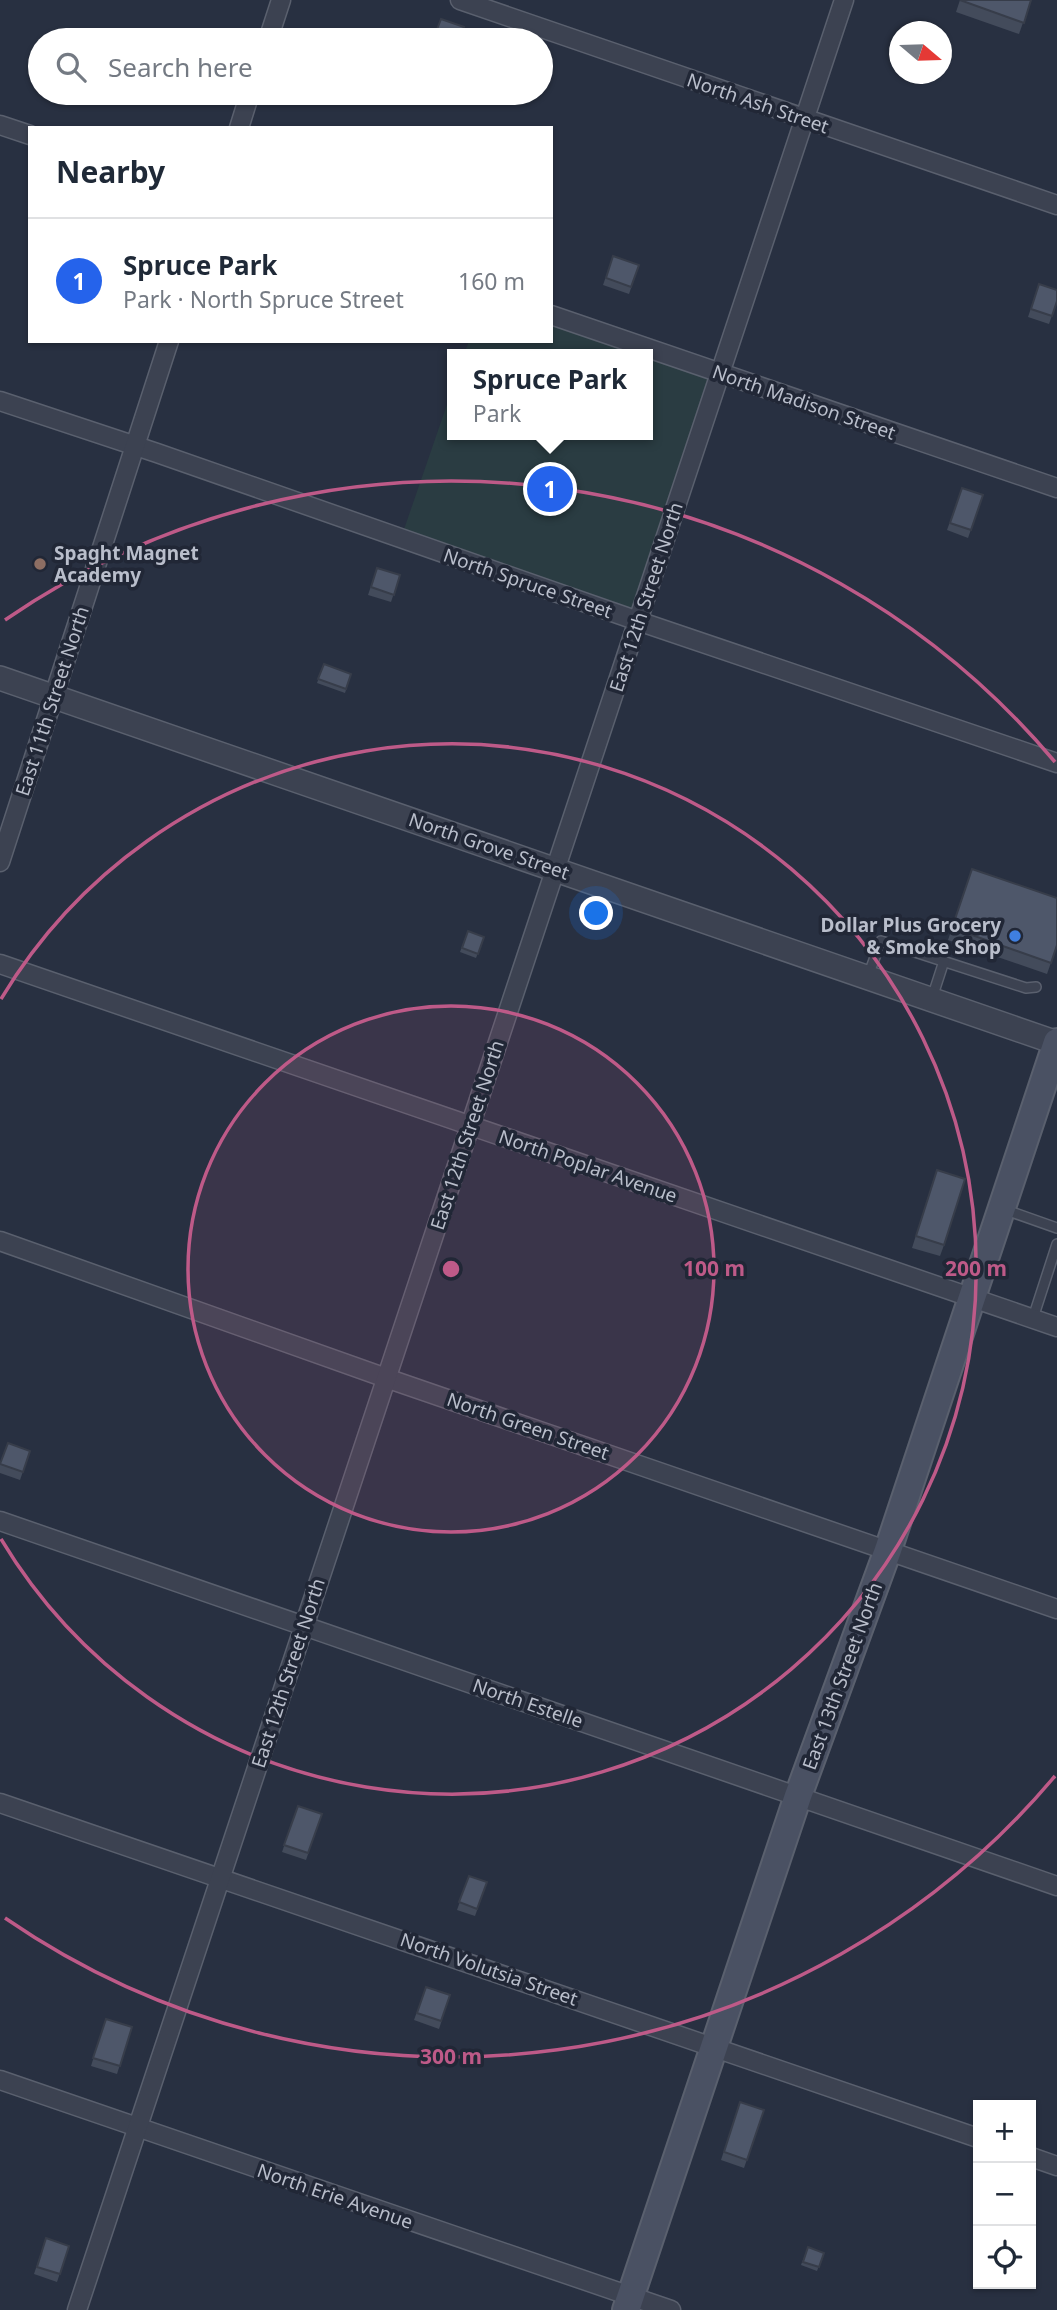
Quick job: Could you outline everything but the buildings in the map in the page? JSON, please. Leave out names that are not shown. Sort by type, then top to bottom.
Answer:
[{"type":"main road","name":"East 13th Street North","points":[[628,2303],[798,1796],[888,1550],[1057,1043]]},
{"type":"street","points":[[272,28],[281,0]]},
{"type":"street","name":"North Ash Street","points":[[460,0],[541,28]]},
{"type":"street","name":"East 12th Street North","points":[[77,2310],[844,0]]},
{"type":"street","name":"North Ash Street","points":[[553,32],[1057,205]]},
{"type":"street","points":[[240,126],[246,105]]},
{"type":"street","points":[[0,125],[28,134]]},
{"type":"street","name":"North Madison Street","points":[[553,316],[650,349]]},
{"type":"street","name":"East 11th Street North","points":[[0,862],[168,343]]},
{"type":"street","name":"North Madison Street","points":[[653,350],[1057,488]]},
{"type":"street","name":"North Spruce Street","points":[[0,401],[1057,763]]},
{"type":"street","name":"North Grove Street","points":[[0,678],[1057,1043]]},
{"type":"street","name":"North Poplar Avenue","points":[[0,964],[1057,1326]]},
{"type":"street","name":"North Green Street","points":[[0,1241],[386,1378],[1057,1609]]},
{"type":"street","name":"North Estelle","points":[[0,1521],[1057,1886]]},
{"type":"street","name":"North Volutsia Street","points":[[0,1802],[973,2136]]},
{"type":"street","name":"North Erie Avenue","points":[[0,2080],[628,2303],[671,2310]]},
{"type":"street","points":[[1036,2159],[1057,2166]]},
{"type":"lane","points":[[867,978],[881,941],[1026,988],[1036,987]]},
{"type":"lane","points":[[931,1000],[944,961]]},
{"type":"lane","points":[[1002,1209],[1057,1228]]},
{"type":"lane","points":[[1033,1318],[1057,1244]]},
{"type":"shaded area","points":[[553,316],[650,349],[466,349],[468,343],[553,343]]},
{"type":"shaded area","points":[[653,350],[720,373],[638,621],[401,538],[447,405],[447,440],[653,440]]},
{"type":"place","name":"Spruce Park","points":[[550,489]]},
{"type":"place","name":"Spaght Magnet Academy","points":[[40,564]]},
{"type":"place","name":"Dollar Plus Grocery & Smoke Shop","points":[[1015,936]]}]
